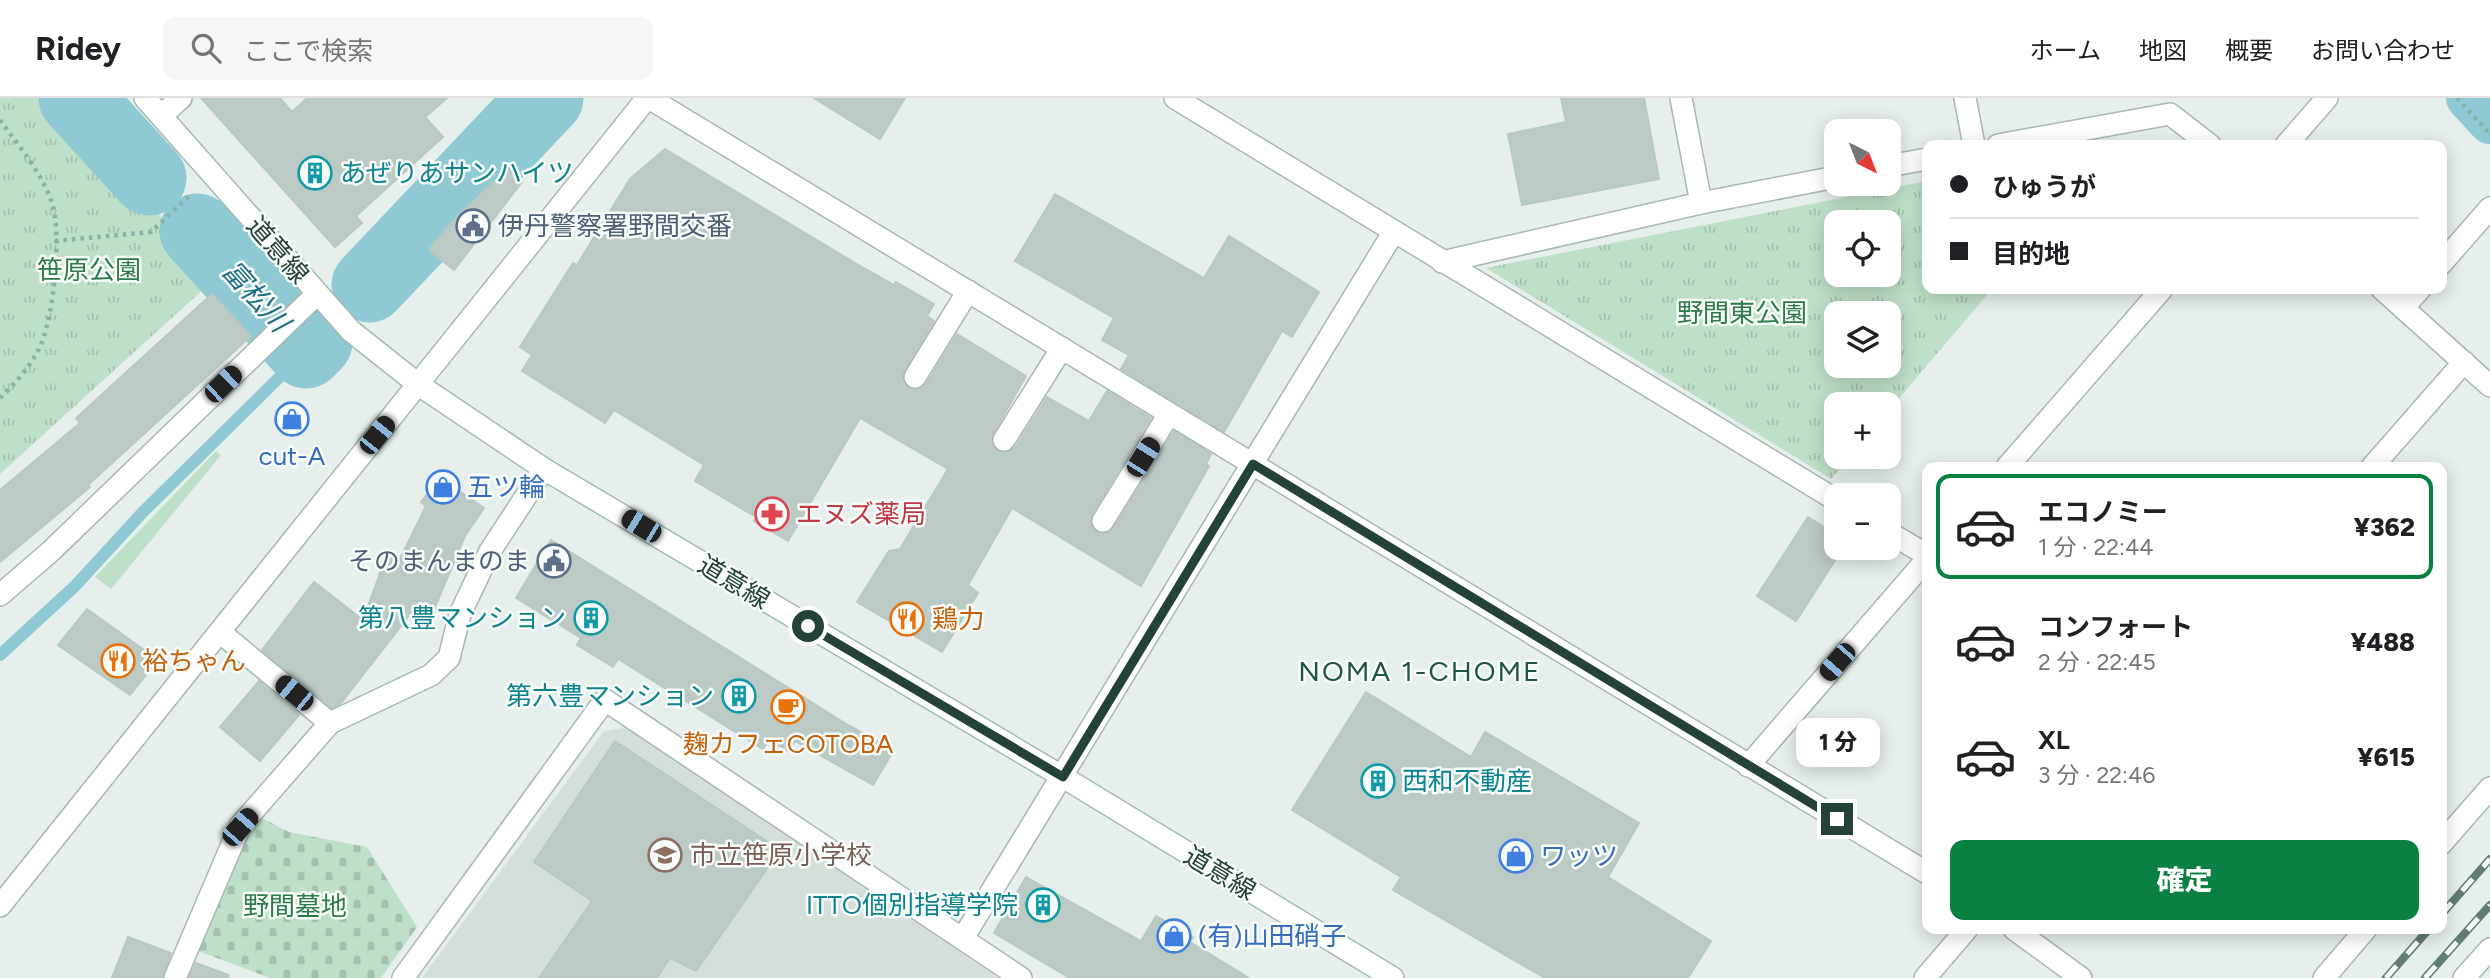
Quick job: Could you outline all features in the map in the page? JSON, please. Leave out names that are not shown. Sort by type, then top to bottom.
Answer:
[{"type":"street","name":"道意線","points":[[145,98],[351,331],[419,385],[544,469],[1063,777],[1393,978]]},
{"type":"street","points":[[161,116],[181,98]]},
{"type":"street","points":[[0,906],[9,885],[221,634],[648,98],[1922,870]]},
{"type":"street","points":[[1175,98],[1824,493]]},
{"type":"street","points":[[1681,98],[1701,203]]},
{"type":"street","points":[[1965,98],[1973,140]]},
{"type":"street","points":[[2290,140],[2327,98]]},
{"type":"street","points":[[2020,140],[2168,106],[2205,140]]},
{"type":"street","points":[[1901,164],[1922,160]]},
{"type":"street","points":[[1442,262],[1701,203],[1824,179]]},
{"type":"street","points":[[2447,257],[2490,208]]},
{"type":"street","points":[[963,938],[1393,233]]},
{"type":"street","points":[[915,377],[968,291]]},
{"type":"street","points":[[2011,462],[2158,294]]},
{"type":"street","points":[[2388,294],[2490,386]]},
{"type":"street","points":[[2404,307],[2416,294]]},
{"type":"street","points":[[0,594],[51,551],[294,315],[320,298]]},
{"type":"street","points":[[1004,440],[1062,348]]},
{"type":"street","points":[[2376,462],[2464,362]]},
{"type":"street","points":[[1103,521],[1169,414]]},
{"type":"street","points":[[175,978],[240,827],[330,723],[431,676],[449,658],[460,614],[490,551],[544,469]]},
{"type":"street","points":[[1901,540],[1922,554]]},
{"type":"street","points":[[1748,766],[1922,563]]},
{"type":"street","points":[[221,634],[330,723]]},
{"type":"street","points":[[403,978],[604,700],[1021,978]]},
{"type":"street","points":[[2447,837],[2490,788]]},
{"type":"street","points":[[1925,978],[1963,934]]},
{"type":"street","points":[[2021,934],[2081,978]]},
{"type":"street","points":[[2323,978],[2362,934]]},
{"type":"street","points":[[2464,978],[2490,949]]},
{"type":"path","points":[[2457,98],[2490,134]]},
{"type":"path","points":[[0,120],[32,165],[52,204],[55,241],[55,281],[42,342],[25,370],[0,398]]},
{"type":"path","points":[[55,241],[151,232],[190,195]]},
{"type":"shaded area","name":"市立笹原小学校","points":[[630,727],[998,978],[422,978],[604,731]]},
{"type":"green space","name":"笹原公園","points":[[0,98],[54,98],[206,266],[207,286],[0,474]]},
{"type":"green space","name":"野間東公園","points":[[1922,182],[1922,294],[1988,294],[1901,396],[1901,392],[1824,392],[1824,469],[1840,469],[1831,479],[1486,268],[1851,196],[1901,196],[1901,186]]},
{"type":"green space","points":[[216,451],[221,455],[111,589],[95,577]]},
{"type":"green space","name":"野間墓地","points":[[254,814],[289,832],[367,847],[417,927],[381,978],[270,978],[193,949]]},
{"type":"building","name":"あぜりあサンハイツ","points":[[201,98],[280,98],[292,112],[307,98],[447,98],[425,117],[443,137],[356,216],[362,223],[335,247]]},
{"type":"building","points":[[814,98],[905,98],[880,139]]},
{"type":"building","points":[[1561,98],[1644,98],[1659,179],[1522,205],[1508,134],[1566,122]]},
{"type":"building","points":[[665,149],[855,263],[934,304],[927,316],[934,321],[902,377],[908,388],[915,390],[926,384],[957,334],[1026,376],[993,434],[992,445],[998,451],[1004,453],[1015,448],[1047,397],[1089,421],[1107,391],[1151,418],[1092,514],[1091,527],[1097,532],[1109,533],[1114,528],[1174,431],[1211,454],[1206,464],[1209,466],[1141,586],[1012,508],[968,585],[978,593],[942,652],[857,602],[889,551],[900,549],[948,469],[860,418],[788,541],[754,521],[756,517],[695,481],[704,465],[614,410],[605,423],[522,371],[532,355],[520,347],[573,263],[577,265],[630,179]]},
{"type":"building","points":[[507,169],[522,182],[454,270],[429,250],[448,226]]},
{"type":"building","points":[[1055,194],[1204,278],[1229,236],[1319,292],[1292,337],[1282,331],[1224,432],[1121,369],[1129,355],[1102,340],[1114,318],[1015,261]]},
{"type":"building","points":[[212,294],[251,336],[88,485],[90,487],[0,562],[0,490],[80,423],[76,418]]},
{"type":"building","points":[[440,478],[484,508],[465,536],[430,619],[412,612],[341,703],[332,708],[262,650],[314,582],[363,620],[386,557],[399,561],[426,506],[421,502]]},
{"type":"building","points":[[1808,517],[1824,527],[1824,560],[1835,560],[1796,621],[1757,596]]},
{"type":"building","points":[[551,540],[848,725],[894,750],[873,785],[795,741],[788,751],[769,739],[763,749],[618,659],[613,667],[577,645],[581,638],[516,598]]},
{"type":"building","points":[[87,609],[158,660],[130,695],[58,645]]},
{"type":"building","points":[[259,681],[299,715],[260,761],[220,727]]},
{"type":"building","points":[[1366,692],[1471,757],[1485,732],[1639,823],[1608,877],[1711,941],[1688,978],[1545,978],[1393,890],[1401,877],[1292,810]]},
{"type":"building","points":[[615,741],[780,850],[696,971],[670,958],[657,978],[539,978],[592,901],[534,862]]},
{"type":"building","name":"ITTO個別指導学院","points":[[1026,877],[1141,941],[1156,916],[1193,937],[1190,942],[1249,978],[1070,978],[994,933]]},
{"type":"building","points":[[128,937],[171,953],[162,978],[112,978]]},
{"type":"building","points":[[196,963],[229,975],[228,978],[189,978]]},
{"type":"waterway","name":"富松川","points":[[76,98],[149,178]]},
{"type":"waterway","name":"富松川","points":[[369,285],[546,98]]},
{"type":"waterway","points":[[2468,98],[2490,122]]},
{"type":"waterway","name":"富松川","points":[[197,231],[306,351],[315,342]]},
{"type":"waterway","points":[[0,655],[75,586],[143,512],[306,351]]},
{"type":"railway","points":[[2447,908],[2490,859]]},
{"type":"railway","points":[[2425,978],[2490,905]]},
{"type":"railway","points":[[2386,978],[2425,934]]},
{"type":"place","name":"あぜりあサンハイツ","points":[[315,173]]},
{"type":"place","name":"伊丹警察署野間交番","points":[[473,226]]},
{"type":"place","name":"cut-A","points":[[292,419]]},
{"type":"place","name":"五ツ輪","points":[[443,487]]},
{"type":"place","name":"エヌズ薬局","points":[[772,514]]},
{"type":"place","name":"そのまんまのま","points":[[554,561]]},
{"type":"place","name":"第八豊マンション","points":[[591,618]]},
{"type":"place","name":"鶏力","points":[[907,619]]},
{"type":"place","name":"裕ちゃん","points":[[118,661]]},
{"type":"place","name":"第六豊マンション","points":[[739,696]]},
{"type":"place","name":"麹カフェCOTOBA","points":[[788,707]]},
{"type":"place","name":"西和不動産","points":[[1378,781]]},
{"type":"place","name":"市立笹原小学校","points":[[665,855]]},
{"type":"place","name":"ワッツ","points":[[1516,856]]},
{"type":"place","name":"ITTO個別指導学院","points":[[1043,905]]},
{"type":"place","name":"(有)山田硝子","points":[[1174,936]]},
{"type":"district","name":"NOMA 1-CHOME","points":[[1420,671]]},
{"type":"route","points":[[808,626],[1063,777],[1253,464],[1837,819]]}]
